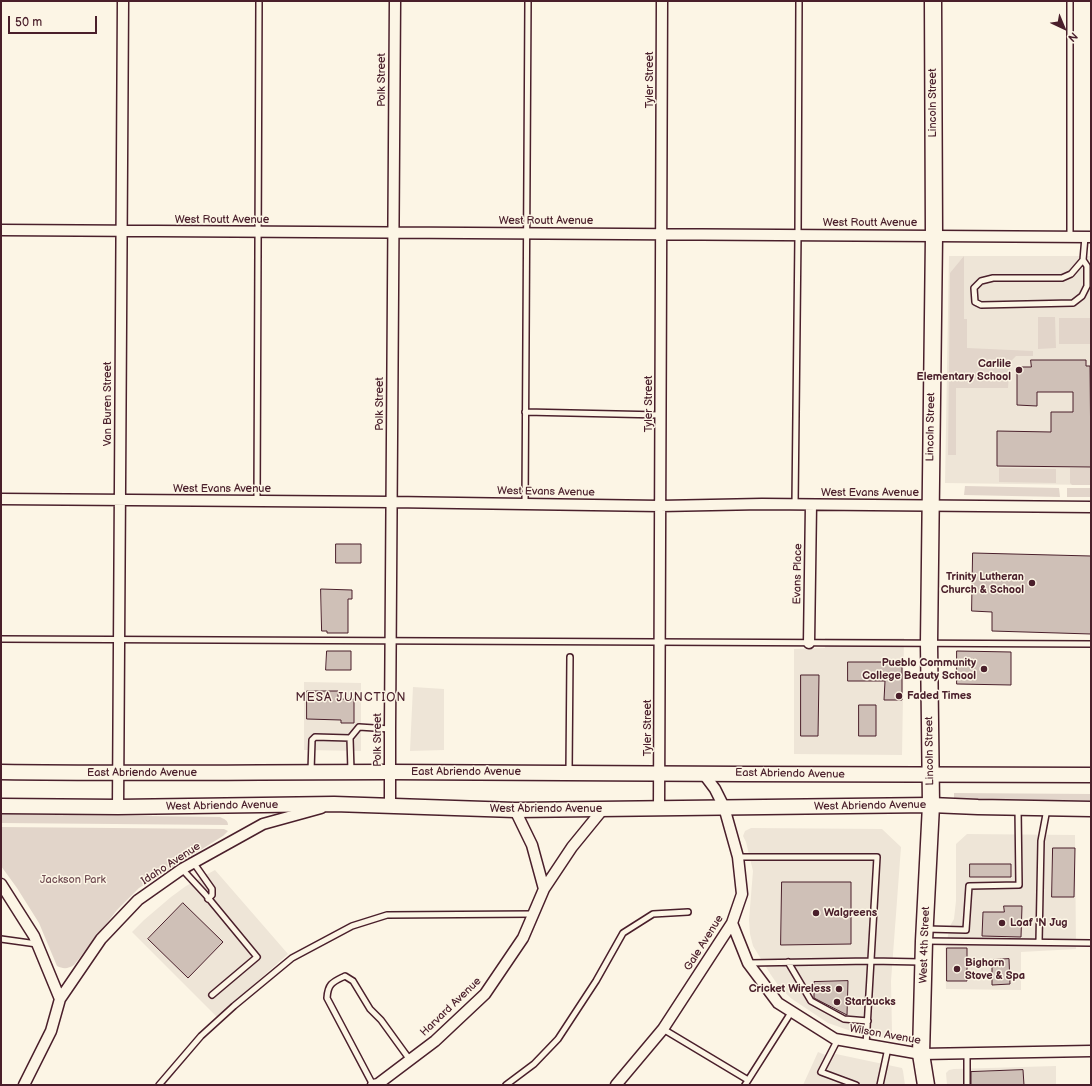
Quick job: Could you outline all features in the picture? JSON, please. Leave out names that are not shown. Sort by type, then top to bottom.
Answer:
[{"type":"main road","name":"Lincoln Street","points":[[931,805],[929,643],[934,236],[933,1]]},
{"type":"main road","name":"East Abriendo Avenue","points":[[1,772],[118,774],[311,772],[703,773],[930,776]]},
{"type":"main road","points":[[930,776],[1091,775]]},
{"type":"main road","name":"West Abriendo Avenue","points":[[1,806],[118,807],[334,804],[515,810],[931,805],[1091,809]]},
{"type":"main road","name":"West 4th Street","points":[[926,1085],[921,1054],[924,935],[931,805]]},
{"type":"street","name":"Van Buren Street","points":[[118,807],[123,1]]},
{"type":"street","name":"Polk Street","points":[[390,806],[395,1]]},
{"type":"street","name":"Tyler Street","points":[[659,808],[662,1]]},
{"type":"street","name":"West Routt Avenue","points":[[1,230],[122,232],[393,232],[1088,237]]},
{"type":"street","name":"West Evans Avenue","points":[[1,500],[391,502],[660,506],[795,504],[1091,507]]},
{"type":"street","name":"Evans Place","points":[[809,643],[811,505]]},
{"type":"street","name":"Gale Avenue","points":[[616,1085],[663,1029],[732,923],[742,894],[738,858],[724,807],[715,789],[703,773]]},
{"type":"street","name":"Idaho Avenue","points":[[24,1085],[51,1031],[60,999],[101,939],[138,900],[193,862],[263,824],[334,804]]},
{"type":"street","name":"Harvard Avenue","points":[[375,1085],[435,1042],[485,994],[523,938],[544,889],[572,847],[603,809]]},
{"type":"street","points":[[515,810],[532,845],[544,889]]},
{"type":"street","points":[[1,884],[34,936],[60,999]]},
{"type":"street","name":"Wilson Avenue","points":[[732,923],[748,963],[778,1003],[835,1039],[921,1054],[1091,1051]]},
{"type":"lane","points":[[257,501],[259,1]]},
{"type":"lane","points":[[525,504],[528,1]]},
{"type":"lane","points":[[795,504],[799,1]]},
{"type":"lane","points":[[1070,1],[1070,236]]},
{"type":"lane","points":[[1083,260],[1087,266],[1087,286],[1082,296],[1073,303],[981,306],[975,302],[974,288],[982,281],[993,278],[1062,278],[1071,274],[1083,260],[1088,237]]},
{"type":"lane","points":[[525,412],[661,415]]},
{"type":"lane","points":[[1,639],[119,638],[1091,644]]},
{"type":"lane","points":[[569,773],[570,657]]},
{"type":"lane","points":[[351,772],[350,738],[359,728],[390,729]]},
{"type":"lane","points":[[311,772],[312,740],[316,737],[350,738]]},
{"type":"lane","points":[[924,935],[966,930],[969,886],[1019,885],[1018,808]]},
{"type":"lane","points":[[1039,942],[1041,841],[1047,808]]},
{"type":"lane","points":[[738,858],[877,857],[866,1045]]},
{"type":"lane","points":[[193,862],[212,889],[212,895],[208,899]]},
{"type":"lane","points":[[182,869],[205,894],[256,957],[212,995]]},
{"type":"lane","points":[[506,1085],[534,1064],[558,1039],[596,981],[623,933],[653,914],[688,912]]},
{"type":"lane","points":[[159,1085],[201,1036],[234,1006],[292,958],[352,926],[387,915],[533,914]]},
{"type":"lane","points":[[924,935],[1039,942],[1091,943]]},
{"type":"lane","points":[[1,939],[37,944]]},
{"type":"lane","points":[[748,963],[871,961],[924,962]]},
{"type":"lane","points":[[788,962],[811,1001],[844,1019],[868,1021]]},
{"type":"lane","points":[[375,1085],[327,998],[331,983],[345,976],[352,981],[370,1009],[381,1020],[410,1060]]},
{"type":"lane","points":[[663,1029],[746,1083],[792,1011]]},
{"type":"lane","points":[[838,1039],[821,1072],[856,1085]]},
{"type":"lane","points":[[880,1085],[888,1048]]},
{"type":"lane","points":[[967,1054],[967,1085]]},
{"type":"shaded area","name":"Carlile Elementary School","points":[[949,256],[1091,256],[1091,485],[945,483]]},
{"type":"shaded area","points":[[825,638],[904,638],[902,755],[794,754],[794,649],[825,648]]},
{"type":"shaded area","points":[[304,682],[361,683],[361,751],[304,750]]},
{"type":"shaded area","points":[[413,687],[444,689],[444,750],[410,751]]},
{"type":"shaded area","points":[[751,828],[882,829],[901,847],[891,981],[892,1032],[882,1038],[854,1032],[828,1023],[792,999],[780,988],[771,975],[753,946],[750,934],[749,920],[753,871],[746,842],[743,836],[745,831]]},
{"type":"shaded area","points":[[967,834],[1075,835],[1076,949],[1021,952],[1021,990],[946,989],[945,949],[950,926],[954,919],[956,901],[956,844]]},
{"type":"shaded area","points":[[215,870],[288,954],[217,1017],[132,932],[171,897],[186,886]]},
{"type":"shaded area","points":[[818,1052],[830,1057],[836,1054],[902,1068],[905,1085],[803,1085]]},
{"type":"shaded area","points":[[1056,1066],[1056,1085],[947,1085],[946,1073],[949,1070],[954,1069]]},
{"type":"green space","points":[[964,256],[964,319],[967,319],[967,348],[1033,351],[1033,356],[1016,356],[1010,362],[1008,388],[956,388],[956,455],[948,455],[950,273]]},
{"type":"green space","points":[[1038,317],[1055,317],[1056,348],[1038,349]]},
{"type":"green space","points":[[1059,318],[1091,318],[1091,344],[1059,344]]},
{"type":"green space","points":[[999,468],[1056,469],[1056,483],[999,482]]},
{"type":"green space","points":[[1070,468],[1091,468],[1091,485],[1072,485],[1070,483]]},
{"type":"green space","points":[[965,486],[1059,488],[1060,497],[964,495]]},
{"type":"green space","points":[[1067,488],[1091,488],[1091,497],[1067,497]]},
{"type":"green space","points":[[954,793],[1091,794],[1091,801],[954,800]]},
{"type":"green space","points":[[1,814],[220,817],[227,821],[228,825],[1,823]]},
{"type":"green space","name":"Jackson Park","points":[[1,827],[224,829],[228,831],[223,836],[139,888],[117,910],[74,965],[61,968],[57,966],[39,923],[1,866]]},
{"type":"building","points":[[1031,360],[1086,360],[1086,366],[1090,366],[1091,467],[997,466],[997,431],[1051,432],[1051,412],[1073,412],[1073,392],[1037,392],[1037,406],[1017,405],[1017,367],[1031,367]]},
{"type":"building","points":[[336,544],[361,544],[361,563],[336,563]]},
{"type":"building","name":"Trinity Lutheran Church & School","points":[[973,553],[1091,556],[1091,634],[992,631],[992,612],[972,611]]},
{"type":"building","points":[[321,589],[352,590],[352,599],[348,599],[348,633],[327,633],[327,631],[322,631]]},
{"type":"building","points":[[327,651],[351,651],[351,670],[326,670]]},
{"type":"building","points":[[957,651],[1011,652],[1011,685],[957,684]]},
{"type":"building","points":[[848,662],[902,662],[902,700],[884,700],[885,681],[848,681]]},
{"type":"building","points":[[801,675],[819,675],[818,736],[801,736]]},
{"type":"building","points":[[307,691],[338,691],[338,699],[354,699],[354,723],[341,723],[341,720],[307,719]]},
{"type":"building","points":[[859,705],[876,705],[876,736],[859,736]]},
{"type":"building","points":[[1053,848],[1075,848],[1074,897],[1052,897]]},
{"type":"building","points":[[970,864],[1011,864],[1011,877],[970,877]]},
{"type":"building","name":"Walgreens","points":[[782,882],[851,882],[851,944],[781,945]]},
{"type":"building","points":[[183,903],[223,942],[188,978],[148,939]]},
{"type":"building","points":[[1004,906],[1022,906],[1021,937],[982,936],[983,912],[1004,912]]},
{"type":"building","points":[[947,948],[967,948],[967,981],[947,981]]},
{"type":"building","points":[[1009,959],[1010,984],[992,985],[992,960]]},
{"type":"building","points":[[848,981],[847,1015],[814,998],[814,982]]},
{"type":"building","points":[[1023,1070],[1024,1085],[971,1085],[971,1072]]},
{"type":"place","name":"Carlile Elementary School","points":[[1019,370]]},
{"type":"place","name":"Trinity Lutheran Church & School","points":[[1032,583]]},
{"type":"place","name":"Pueblo Community College Beauty School","points":[[984,669]]},
{"type":"place","name":"Faded Times","points":[[899,696]]},
{"type":"place","name":"Walgreens","points":[[816,913]]},
{"type":"place","name":"Loaf 'N Jug","points":[[1002,923]]},
{"type":"place","name":"Bighorn Stove & Spa","points":[[957,969]]},
{"type":"place","name":"Cricket Wireless","points":[[839,989]]},
{"type":"place","name":"Starbucks","points":[[837,1002]]},
{"type":"district","name":"MESA JUNCTION","points":[[351,698]]}]
